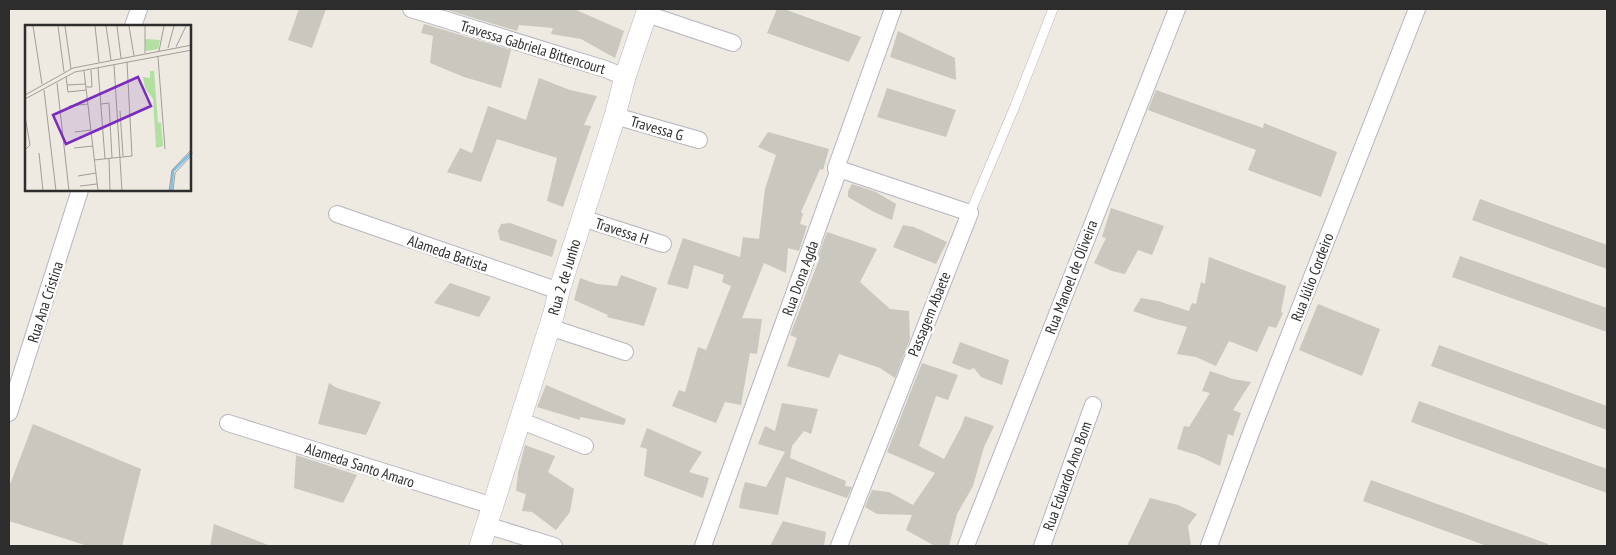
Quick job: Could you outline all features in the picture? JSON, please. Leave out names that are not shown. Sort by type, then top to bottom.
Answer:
[{"type":"street","points":[[133,25],[139,9]]},
{"type":"street","name":"Travessa Gabriela Bittencourt","points":[[412,9],[605,68],[625,77]]},
{"type":"street","name":"Rua Dona Agda","points":[[703,546],[838,172],[836,168],[893,9]]},
{"type":"street","name":"Rua Manoel de Oliveira","points":[[966,546],[1177,9]]},
{"type":"street","name":"Rua Júlio Cordeiro","points":[[1209,546],[1417,9]]},
{"type":"street","points":[[648,11],[733,43]]},
{"type":"street","name":"Rua 2 de Junho","points":[[480,546],[615,116],[625,77],[648,11]]},
{"type":"street","name":"Travessa G","points":[[615,116],[699,140]]},
{"type":"street","points":[[836,168],[970,212]]},
{"type":"street","name":"Rua Ana Cristina","points":[[9,413],[80,191]]},
{"type":"street","name":"Passagem Abaete","points":[[839,546],[970,212]]},
{"type":"street","name":"Alameda Batista","points":[[337,214],[559,291]]},
{"type":"street","name":"Travessa H","points":[[582,218],[663,244]]},
{"type":"street","points":[[549,327],[625,352]]},
{"type":"street","name":"Rua Eduardo Ano Bom","points":[[1042,546],[1093,405]]},
{"type":"street","points":[[520,420],[585,446]]},
{"type":"street","name":"Alameda Santo Amaro","points":[[228,423],[489,516],[554,546]]},
{"type":"lane","points":[[970,212],[1015,106],[1053,9]]},
{"type":"building","points":[[299,9],[326,9],[312,48],[288,40]]},
{"type":"building","points":[[444,9],[574,9],[624,31],[615,58],[581,39],[551,34],[553,28],[519,25],[517,31]]},
{"type":"building","points":[[777,9],[784,9],[861,37],[849,62],[767,33]]},
{"type":"building","points":[[424,24],[511,50],[501,88],[464,77],[430,63],[433,36],[421,33]]},
{"type":"building","points":[[898,31],[955,58],[956,80],[890,57]]},
{"type":"building","points":[[539,78],[570,90],[597,96],[584,125],[591,126],[563,207],[547,201],[557,158],[497,139],[481,182],[447,172],[460,148],[472,153],[488,106],[526,120]]},
{"type":"building","points":[[887,88],[956,110],[946,137],[877,117]]},
{"type":"building","points":[[1156,90],[1263,128],[1264,123],[1337,152],[1321,197],[1248,170],[1256,150],[1148,110]]},
{"type":"building","points":[[768,132],[829,149],[823,170],[820,169],[801,212],[803,214],[800,224],[807,226],[799,251],[788,248],[786,273],[764,263],[742,318],[762,319],[757,354],[750,353],[741,405],[725,402],[716,423],[672,406],[679,390],[685,392],[698,347],[706,350],[731,286],[722,282],[724,275],[694,265],[688,289],[667,284],[683,238],[740,257],[743,237],[759,239],[765,189],[776,155],[758,147]]},
{"type":"building","points":[[852,184],[876,192],[896,204],[892,220],[848,197],[848,191]]},
{"type":"building","points":[[1480,199],[1607,245],[1607,269],[1472,220]]},
{"type":"building","points":[[1111,208],[1164,226],[1152,255],[1138,250],[1125,274],[1112,271],[1094,263],[1106,238],[1102,237]]},
{"type":"building","points":[[510,223],[557,240],[552,257],[500,240],[498,231],[501,224]]},
{"type":"building","points":[[903,225],[914,227],[947,242],[936,264],[893,247]]},
{"type":"building","points":[[827,232],[877,249],[860,282],[890,309],[909,311],[910,339],[895,378],[880,368],[839,354],[829,378],[787,366],[797,338],[790,335],[820,257],[818,256]]},
{"type":"building","points":[[1460,256],[1607,308],[1607,332],[1452,277]]},
{"type":"building","points":[[1209,257],[1286,286],[1281,312],[1283,313],[1276,328],[1269,326],[1257,352],[1229,341],[1216,366],[1196,357],[1177,354],[1187,327],[1133,311],[1141,298],[1158,301],[1189,311],[1192,303],[1196,304],[1201,282],[1205,284]]},
{"type":"building","points":[[621,275],[657,288],[644,326],[607,317],[608,315],[574,300],[580,278],[597,284],[617,286]]},
{"type":"building","points":[[450,283],[491,297],[479,317],[434,303]]},
{"type":"building","points":[[1318,304],[1380,329],[1362,376],[1299,350]]},
{"type":"building","points":[[960,342],[1009,360],[1002,385],[981,377],[974,368],[969,370],[952,363]]},
{"type":"building","points":[[1439,345],[1607,406],[1607,430],[1431,366]]},
{"type":"building","points":[[922,363],[958,375],[948,400],[936,396],[919,446],[944,459],[965,416],[994,426],[984,447],[973,486],[957,514],[949,546],[935,546],[906,530],[912,515],[877,514],[865,507],[872,490],[889,492],[913,505],[935,473],[887,452]]},
{"type":"building","points":[[1210,371],[1233,379],[1251,382],[1233,410],[1241,413],[1233,436],[1228,434],[1220,466],[1197,455],[1177,449],[1184,426],[1189,427],[1210,393],[1202,391]]},
{"type":"building","points":[[329,383],[337,388],[381,402],[366,435],[318,424]]},
{"type":"building","points":[[546,385],[626,419],[624,425],[580,417],[580,420],[537,407]]},
{"type":"building","points":[[1419,401],[1607,469],[1607,493],[1411,422]]},
{"type":"building","points":[[782,403],[818,409],[811,434],[804,431],[792,446],[790,458],[846,481],[845,486],[852,487],[847,498],[786,477],[778,515],[739,508],[745,482],[766,487],[785,452],[758,444],[765,426],[775,431]]},
{"type":"building","points":[[33,424],[141,469],[122,546],[88,546],[9,521],[9,487]]},
{"type":"building","points":[[647,428],[702,452],[689,472],[709,478],[703,498],[644,476],[647,449],[640,447]]},
{"type":"building","points":[[525,445],[555,456],[548,472],[574,489],[570,512],[556,530],[532,512],[522,511],[526,494],[516,491]]},
{"type":"building","points":[[296,455],[357,475],[343,503],[294,488]]},
{"type":"building","points":[[1371,480],[1548,544],[1548,546],[1487,546],[1363,501]]},
{"type":"building","points":[[1150,498],[1178,505],[1197,514],[1188,526],[1191,546],[1127,546]]},
{"type":"building","points":[[783,521],[826,532],[824,546],[770,546]]},
{"type":"building","points":[[214,524],[268,545],[268,546],[210,546]]}]
